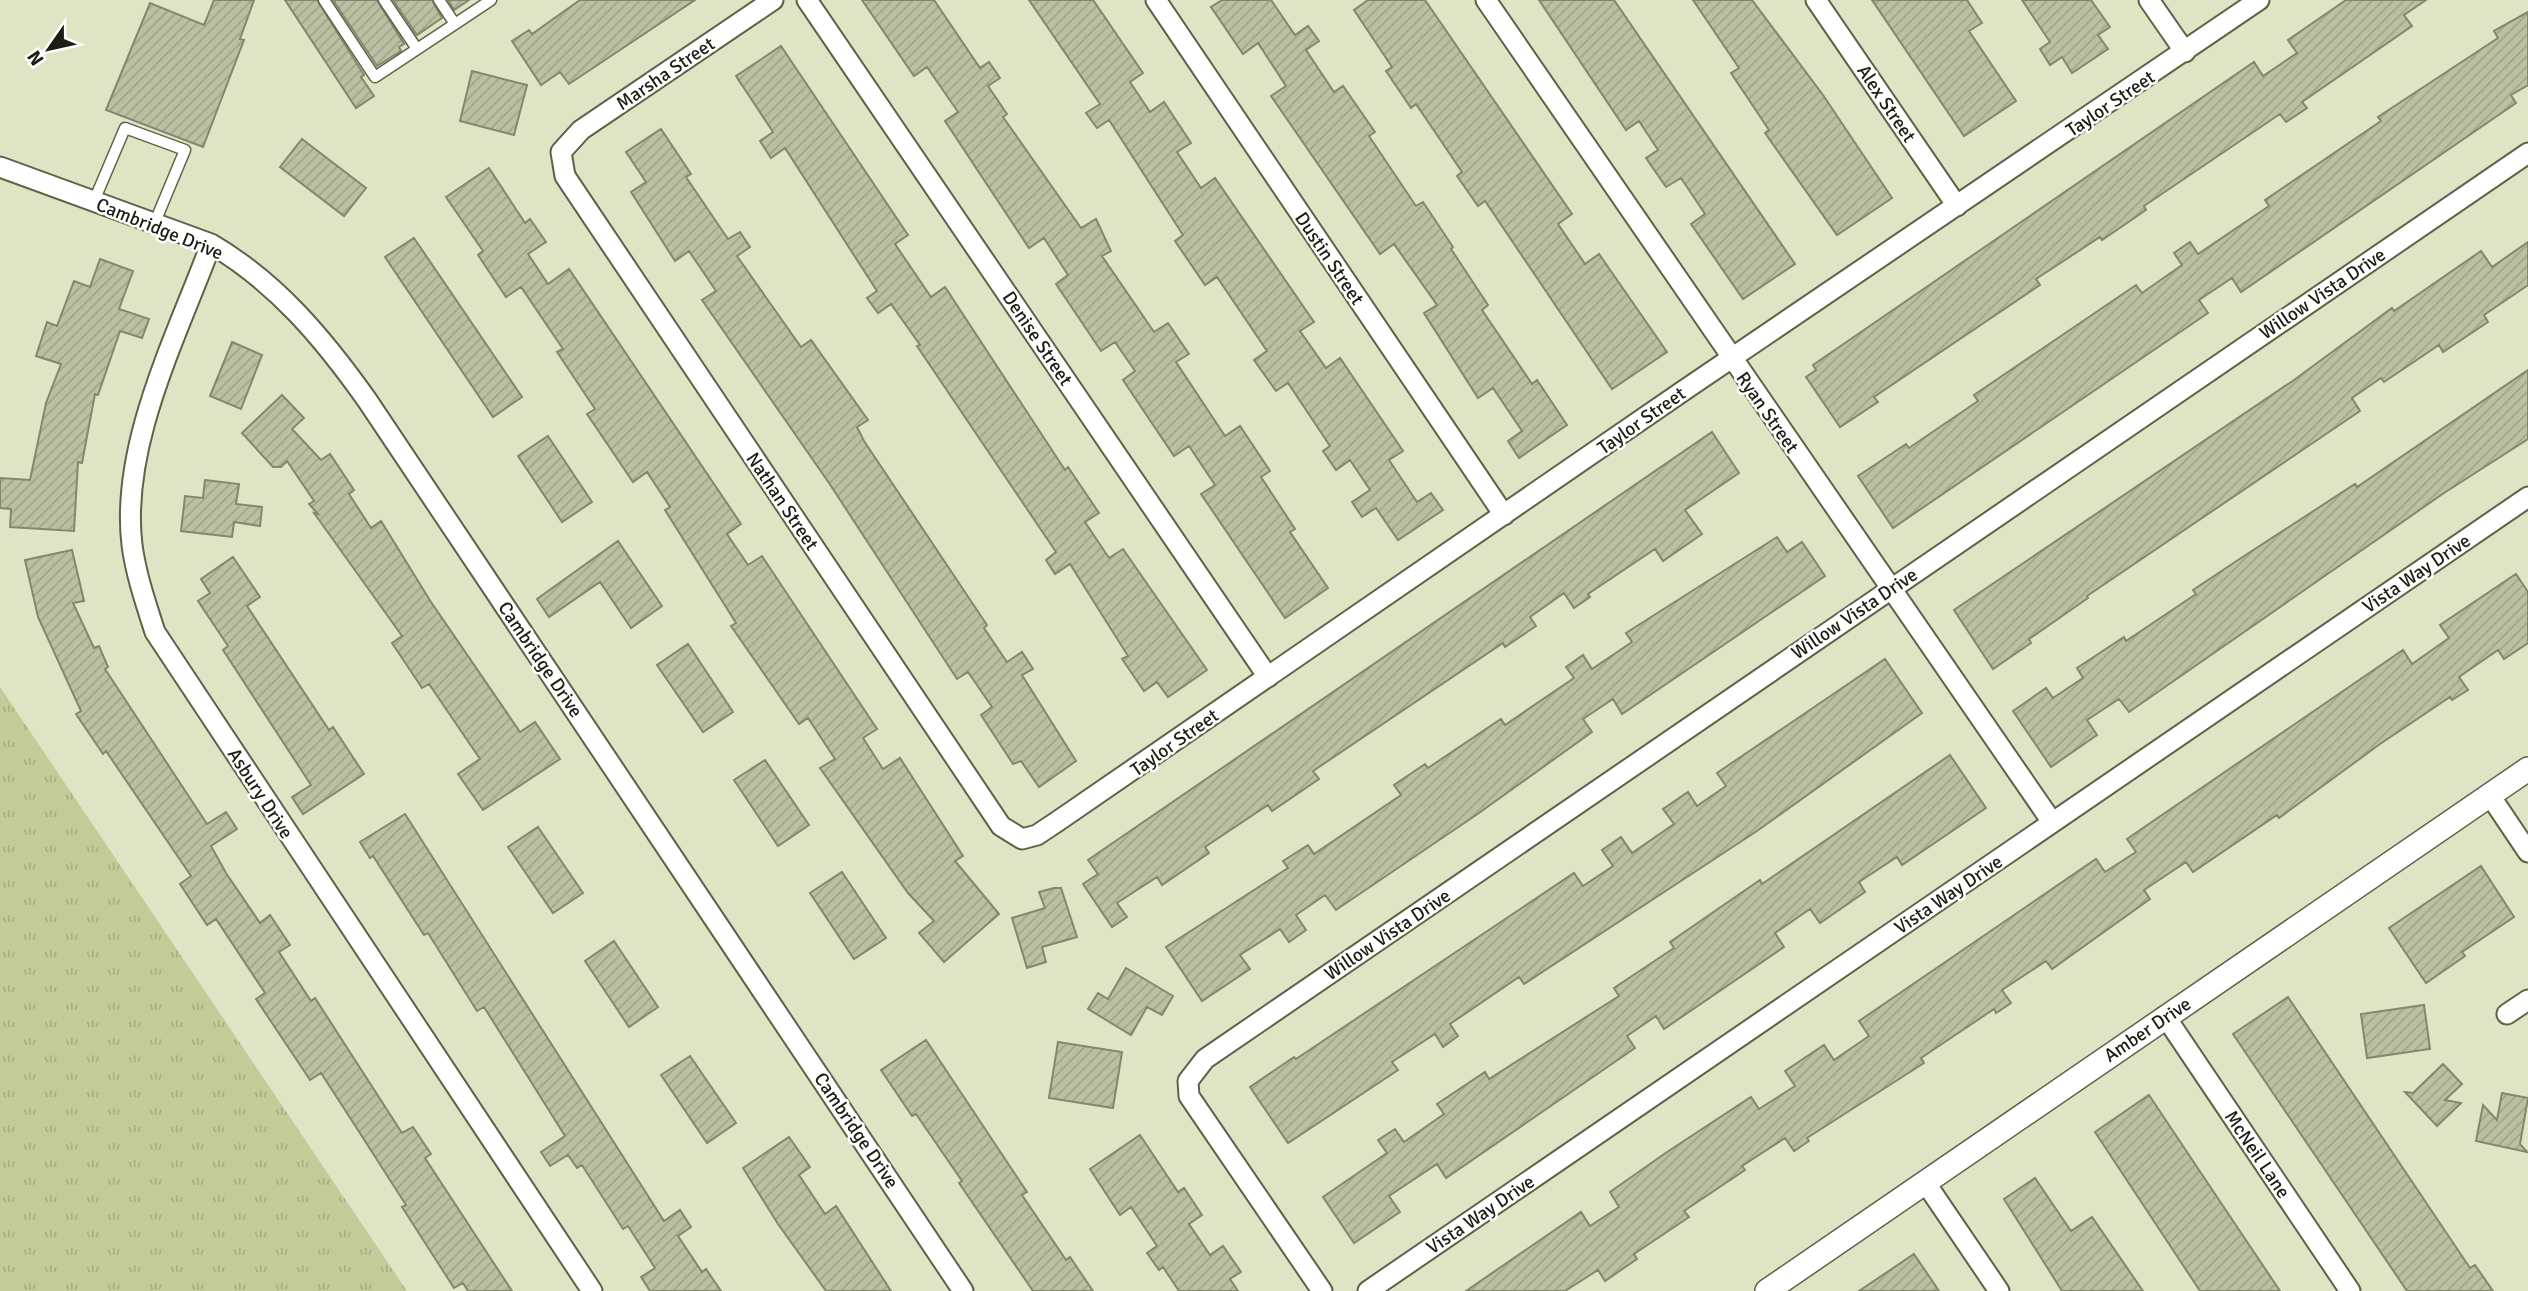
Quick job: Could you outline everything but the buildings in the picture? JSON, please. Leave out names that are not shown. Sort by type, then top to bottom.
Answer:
[{"type":"street","name":"Marsha Street","points":[[561,152],[581,130],[773,0]]},
{"type":"street","name":"Denise Street","points":[[807,0],[1268,677]]},
{"type":"street","name":"Dustin Street","points":[[1156,0],[1504,515]]},
{"type":"street","name":"Ryan Street","points":[[1486,0],[1731,361],[1892,587],[2052,822]]},
{"type":"street","name":"Alex Street","points":[[1816,0],[1957,206]]},
{"type":"street","points":[[2149,0],[2185,52]]},
{"type":"street","name":"Taylor Street","points":[[1022,839],[1037,835],[2259,0]]},
{"type":"street","name":"Nathan Street","points":[[561,152],[565,176],[1001,826],[1022,839]]},
{"type":"street","name":"Willow Vista Drive","points":[[1322,1291],[1189,1096],[1188,1081],[1205,1059],[2528,153]]},
{"type":"street","name":"Cambridge Drive","points":[[0,167],[211,244],[234,258],[276,292],[342,365],[963,1291]]},
{"type":"street","name":"Asbury Drive","points":[[211,244],[138,439],[132,542],[136,570],[155,632],[592,1291]]},
{"type":"street","name":"Vista Way Drive","points":[[1368,1291],[2528,497]]},
{"type":"street","name":"Amber Drive","points":[[1767,1291],[2165,1016],[2491,797],[2528,769]]},
{"type":"street","points":[[2491,797],[2528,852]]},
{"type":"street","points":[[2507,1014],[2528,1000]]},
{"type":"street","name":"McNeil Lane","points":[[2165,1016],[2350,1291]]},
{"type":"street","points":[[1925,1182],[1999,1291]]},
{"type":"lane","points":[[324,0],[375,77],[491,0]]},
{"type":"lane","points":[[384,0],[417,49]]},
{"type":"lane","points":[[439,0],[455,24]]},
{"type":"lane","points":[[94,201],[125,128],[185,150],[155,222]]},
{"type":"green space","points":[[0,687],[407,1291],[0,1291]]}]
